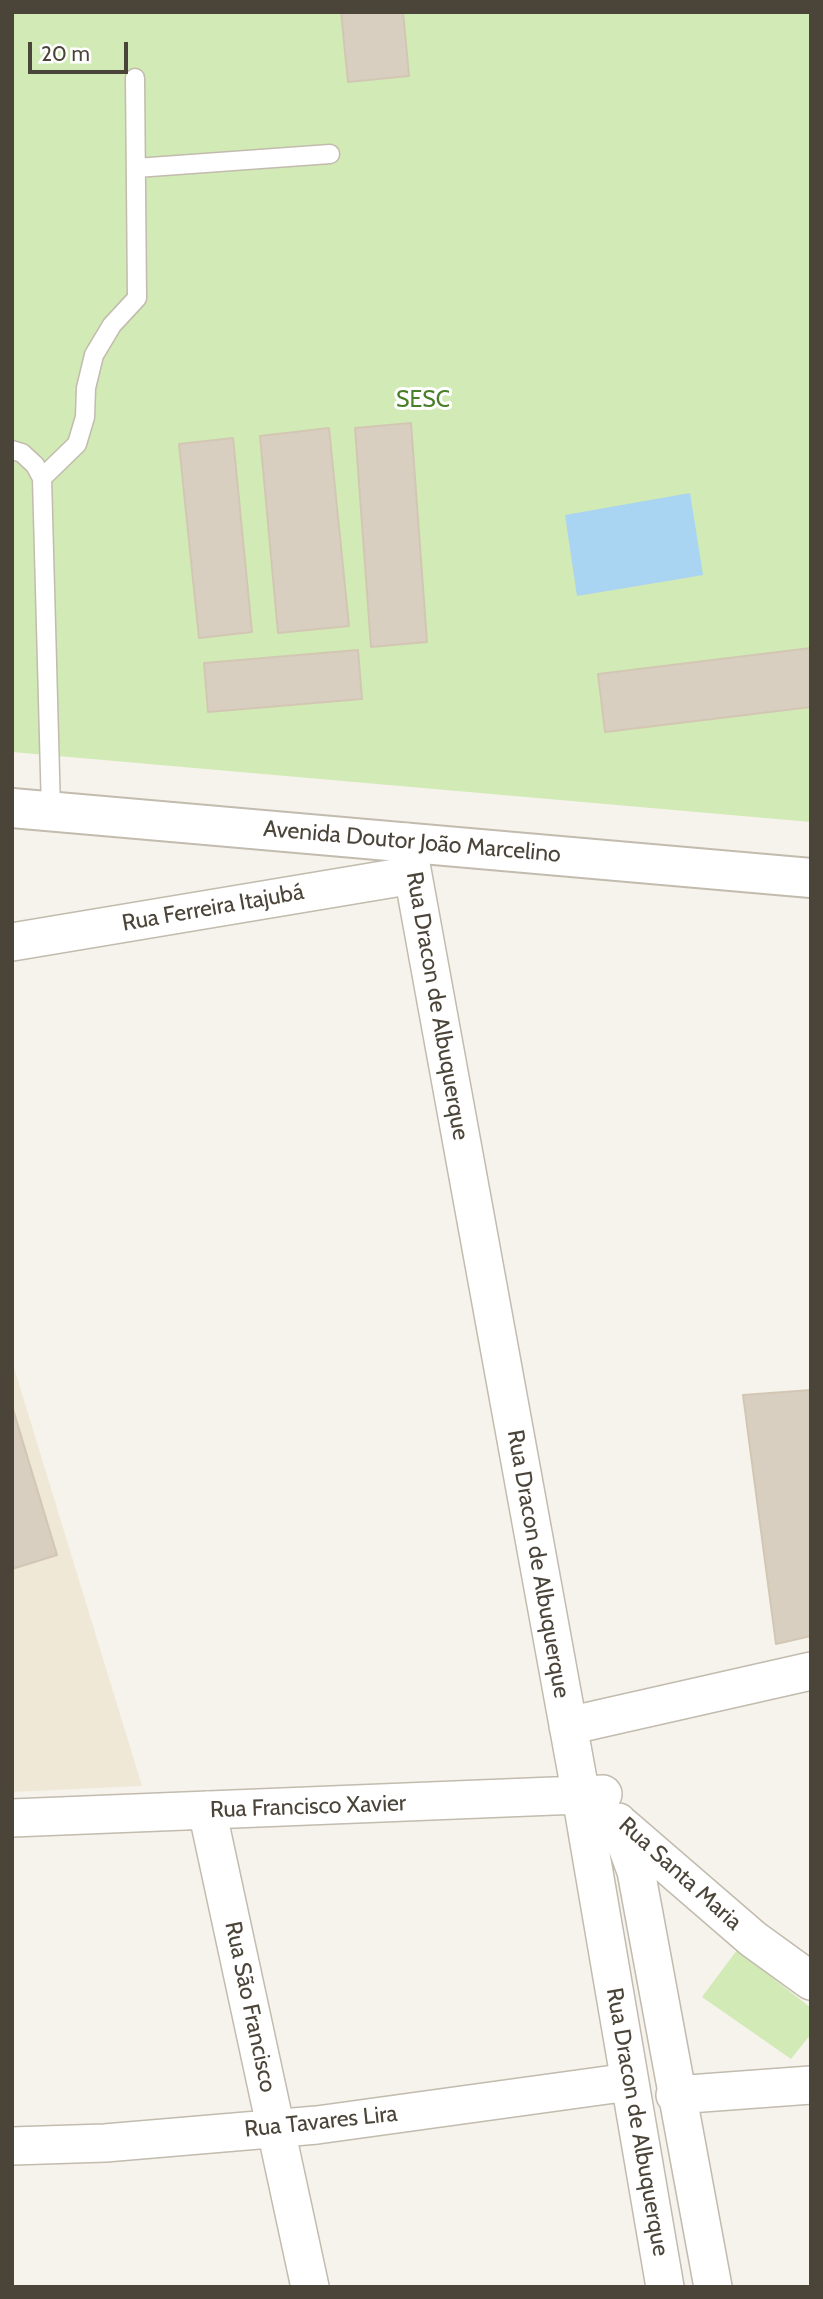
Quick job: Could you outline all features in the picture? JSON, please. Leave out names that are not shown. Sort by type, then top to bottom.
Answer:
[{"type":"street","name":"Avenida Doutor João Marcelino","points":[[12,808],[410,859],[811,878]]},
{"type":"street","name":"Rua Ferreira Itajubá","points":[[12,942],[410,859]]},
{"type":"street","name":"Rua Dracon de Albuquerque","points":[[410,859],[569,1736]]},
{"type":"street","points":[[569,1736],[811,1671]]},
{"type":"street","name":"Rua Santa Maria","points":[[569,1736],[601,1804],[753,1939],[811,1981]]},
{"type":"street","name":"Rua Dracon de Albuquerque","points":[[601,1804],[629,2082],[665,2287]]},
{"type":"street","name":"Rua Dracon de Albuquerque","points":[[601,1804],[636,1871],[675,2095],[713,2287]]},
{"type":"street","name":"Rua Francisco Xavier","points":[[12,1818],[207,1810],[601,1804]]},
{"type":"street","name":"Rua São Francisco","points":[[207,1810],[310,2287]]},
{"type":"street","name":"Rua Tavares Lira","points":[[12,2146],[105,2143],[317,2125],[629,2082]]},
{"type":"street","points":[[675,2095],[811,2085]]},
{"type":"lane","points":[[42,478],[77,443],[85,417],[86,388],[94,355],[112,325],[137,298],[135,78]]},
{"type":"lane","points":[[136,167],[330,154]]},
{"type":"lane","points":[[12,450],[22,453],[35,464],[42,478],[51,811]]},
{"type":"shaded area","points":[[12,1361],[142,1786],[12,1792]]},
{"type":"green space","name":"SESC","points":[[12,12],[811,12],[811,822],[12,752]]},
{"type":"green space","points":[[737,1950],[811,2008],[811,2034],[791,2059],[702,1997]]},
{"type":"water","points":[[690,493],[703,575],[577,596],[565,515]]},
{"type":"building","points":[[341,12],[403,12],[409,76],[348,82]]},
{"type":"building","points":[[411,423],[427,642],[371,647],[355,428]]},
{"type":"building","points":[[329,428],[349,626],[278,633],[260,436]]},
{"type":"building","points":[[233,438],[252,632],[199,638],[179,444]]},
{"type":"building","points":[[811,648],[811,707],[605,732],[598,674]]},
{"type":"building","points":[[358,650],[362,699],[208,712],[204,663]]},
{"type":"building","points":[[811,1390],[811,1636],[776,1644],[743,1395]]},
{"type":"building","points":[[12,1406],[57,1555],[12,1569]]}]
